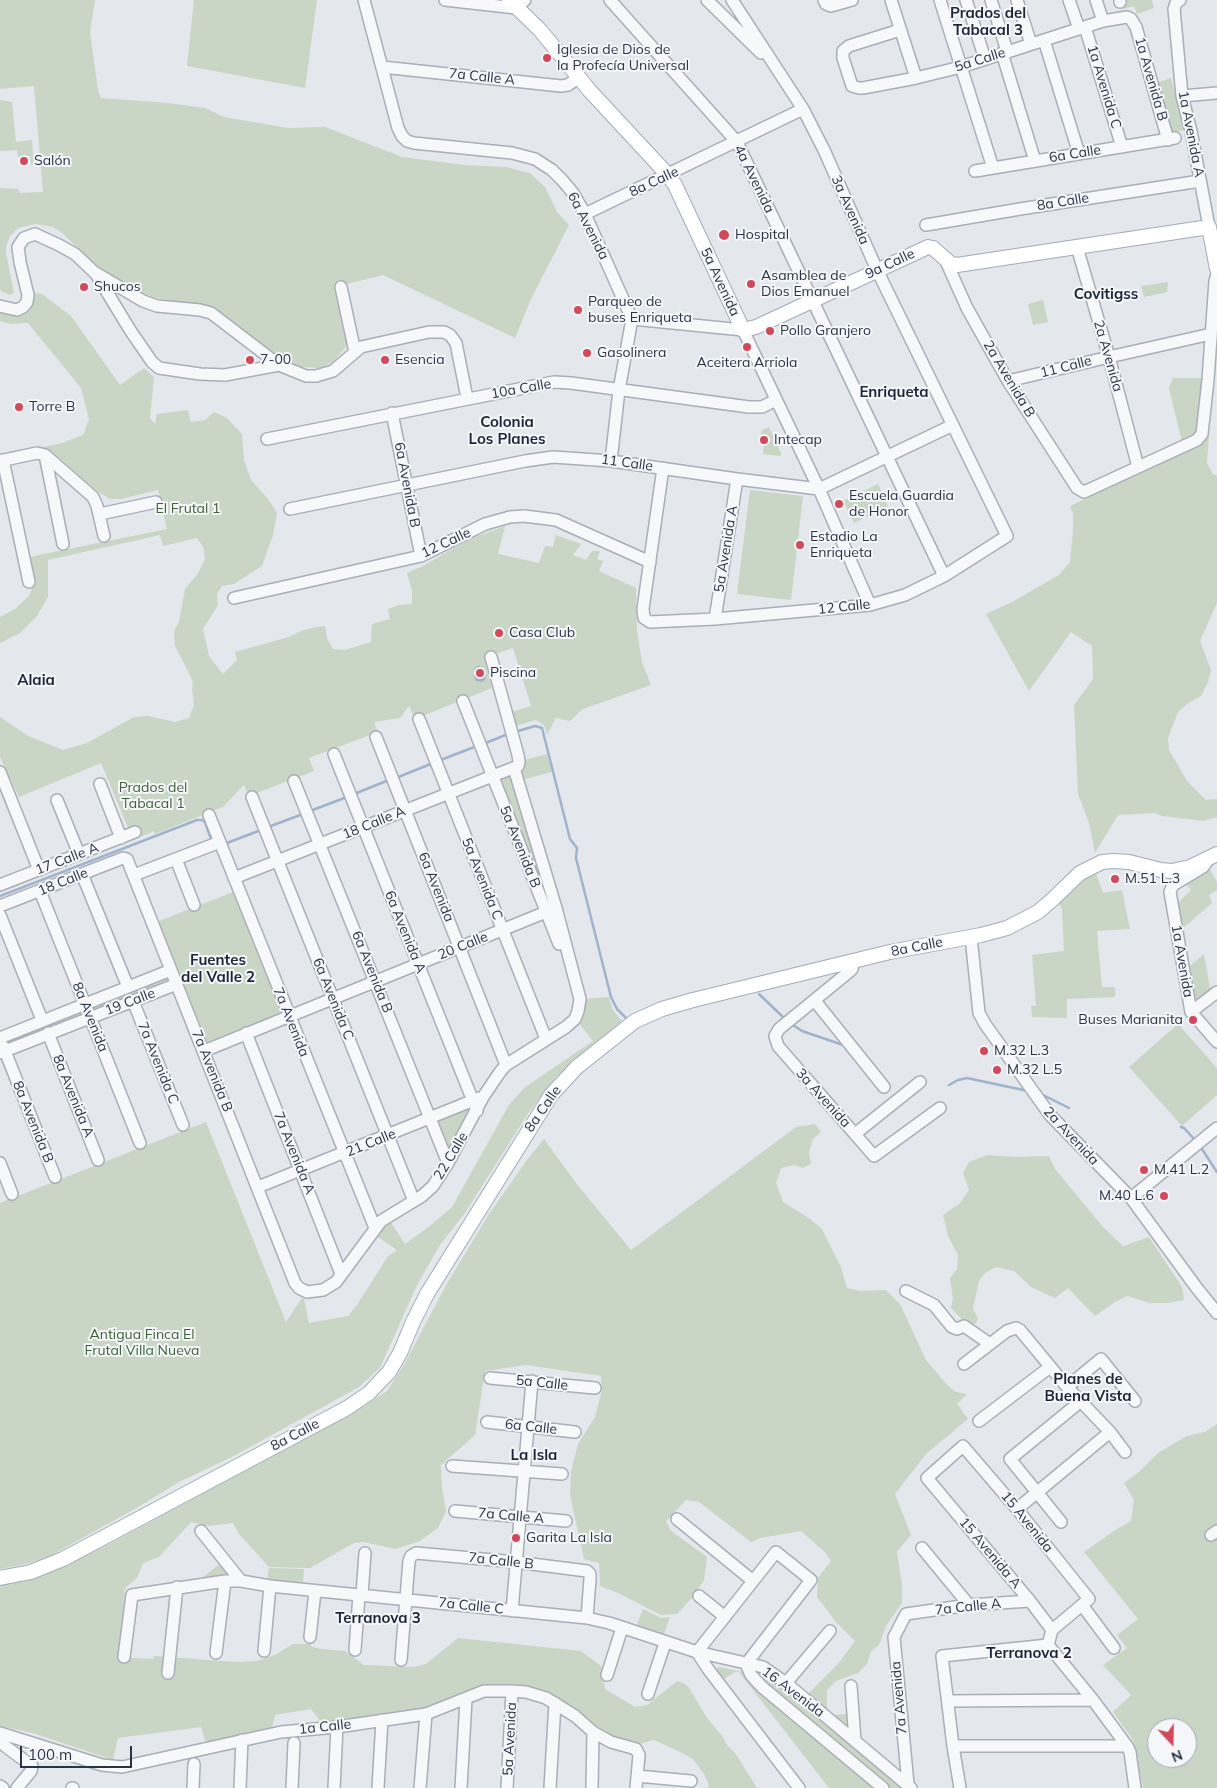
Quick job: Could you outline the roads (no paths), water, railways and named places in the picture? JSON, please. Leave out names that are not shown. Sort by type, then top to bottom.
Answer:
[{"type":"main road","name":"5a Avenida","points":[[517,3],[579,77],[675,185],[743,330]]},
{"type":"main road","name":"9a Calle","points":[[743,330],[756,327],[928,247],[933,248],[953,265],[963,265],[1209,227]]},
{"type":"main road","name":"1a Avenida A","points":[[1209,227],[1217,269]]},
{"type":"main road","name":"8a Calle","points":[[0,1578],[31,1572],[63,1559],[347,1408],[370,1393],[389,1372],[400,1353],[427,1294],[551,1096],[577,1067],[647,1014],[671,1006],[853,961],[895,951],[971,938],[1007,928],[1024,920],[1048,903],[1080,873],[1102,862],[1129,862],[1172,871],[1190,867],[1213,856]]},
{"type":"street","name":"6a Avenida","points":[[364,0],[400,133],[407,140],[414,143],[512,153],[535,159],[552,170],[563,181],[585,214],[632,319]]},
{"type":"street","points":[[445,0],[517,3]]},
{"type":"street","name":"4a Avenida","points":[[610,0],[737,142],[944,576]]},
{"type":"street","points":[[707,0],[772,64]]},
{"type":"street","name":"3a Avenida","points":[[732,0],[803,109],[824,150],[877,270],[1006,536]]},
{"type":"street","points":[[824,0],[826,4],[831,6],[852,0]]},
{"type":"street","points":[[891,0],[916,78]]},
{"type":"street","points":[[940,0],[993,168]]},
{"type":"street","points":[[966,0],[985,59]]},
{"type":"street","points":[[991,0],[1035,161]]},
{"type":"street","points":[[1017,0],[1031,44]]},
{"type":"street","name":"1a Avenida C","points":[[1069,0],[1082,28],[1122,147]]},
{"type":"street","points":[[1096,0],[1103,21]]},
{"type":"street","name":"1a Avenida A","points":[[1180,0],[1174,9],[1182,96],[1191,130],[1209,227]]},
{"type":"street","name":"5a Calle","points":[[900,30],[849,46],[843,51],[842,58],[850,82],[855,87],[863,88],[961,67],[1103,21],[1122,17],[1131,19]]},
{"type":"street","name":"1a Avenida B","points":[[1131,19],[1136,26],[1172,139]]},
{"type":"street","points":[[1044,40],[1079,154]]},
{"type":"street","name":"7a Calle A","points":[[382,67],[562,86],[568,85],[579,77]]},
{"type":"street","points":[[1182,96],[1217,93]]},
{"type":"street","name":"8a Calle","points":[[585,214],[803,109]]},
{"type":"street","name":"6a Calle","points":[[975,171],[1172,139]]},
{"type":"street","name":"8a Calle","points":[[926,225],[1200,181]]},
{"type":"street","points":[[0,306],[17,310],[27,302],[28,295],[18,251],[20,242],[30,235],[39,236],[68,250],[94,272],[132,296]]},
{"type":"street","name":"2a Avenida","points":[[1077,247],[1138,466]]},
{"type":"street","name":"2a Avenida B","points":[[945,259],[964,302],[1008,382],[1077,488],[1084,492],[1138,466]]},
{"type":"street","points":[[94,272],[152,362],[159,368],[200,374],[225,375],[279,364]]},
{"type":"street","points":[[1138,466],[1197,440],[1203,431],[1217,274]]},
{"type":"street","points":[[341,287],[355,352]]},
{"type":"street","points":[[114,304],[112,297],[116,292],[121,292],[157,306],[192,309],[211,313],[279,364],[306,376],[316,376],[338,369],[355,352],[366,346],[429,332],[442,332],[452,337],[460,358],[467,398]]},
{"type":"street","points":[[611,461],[632,319]]},
{"type":"street","name":"9a Calle","points":[[632,319],[743,330]]},
{"type":"street","name":"5a Avenida","points":[[743,330],[820,489],[870,605]]},
{"type":"street","name":"11 Calle","points":[[1008,382],[1211,334]]},
{"type":"street","name":"10a Calle","points":[[267,439],[554,382],[571,382],[749,408],[758,408],[776,400]]},
{"type":"street","name":"6a Avenida B","points":[[392,413],[421,556]]},
{"type":"street","points":[[820,489],[886,456],[953,426]]},
{"type":"street","points":[[29,582],[1,461],[37,453],[45,455],[91,494],[100,514],[104,536]]},
{"type":"street","points":[[45,455],[63,544]]},
{"type":"street","name":"11 Calle","points":[[290,509],[406,484],[553,457],[611,461],[820,489]]},
{"type":"street","points":[[650,562],[663,468]]},
{"type":"street","name":"5a Avenida A","points":[[715,619],[737,479]]},
{"type":"street","points":[[100,514],[156,502]]},
{"type":"street","name":"12 Calle","points":[[234,598],[421,556],[485,524],[510,517],[524,516],[556,520],[650,562],[643,609],[644,618],[650,622],[715,619],[870,605],[905,595],[944,576],[1006,536]]},
{"type":"street","points":[[491,657],[519,760],[518,766],[514,768],[551,910]]},
{"type":"street","name":"5a Avenida B","points":[[463,701],[492,777],[551,910]]},
{"type":"street","name":"5a Avenida C","points":[[419,719],[546,1039]]},
{"type":"street","name":"6a Avenida","points":[[376,737],[461,947],[506,1065]]},
{"type":"street","name":"6a Avenida A","points":[[334,754],[418,964],[478,1103]]},
{"type":"street","name":"18 Calle A","points":[[234,878],[514,768]]},
{"type":"street","points":[[0,772],[39,870]]},
{"type":"street","name":"6a Avenida B","points":[[294,781],[448,1163]]},
{"type":"street","points":[[100,784],[121,838]]},
{"type":"street","name":"6a Avenida C","points":[[252,797],[414,1201]]},
{"type":"street","points":[[57,800],[79,854]]},
{"type":"street","name":"7a Avenida","points":[[209,815],[375,1228]]},
{"type":"street","name":"17 Calle A","points":[[0,885],[135,832]]},
{"type":"street","points":[[134,875],[220,842]]},
{"type":"street","name":"1a Avenida","points":[[1213,856],[1202,867],[1173,885],[1170,892],[1191,1012],[1217,1042]]},
{"type":"street","name":"18 Calle","points":[[0,906],[126,858]]},
{"type":"street","name":"7a Avenida B","points":[[126,858],[204,1050],[296,1286]]},
{"type":"street","points":[[176,859],[194,905]]},
{"type":"street","points":[[82,874],[128,988]]},
{"type":"street","name":"8a Avenida","points":[[40,891],[140,1143]]},
{"type":"street","name":"20 Calle","points":[[204,1050],[551,910]]},
{"type":"street","name":"22 Calle","points":[[296,1286],[307,1292],[324,1290],[330,1287],[375,1228],[388,1216],[414,1201],[433,1186],[448,1163],[478,1103],[495,1077],[506,1065],[566,1027],[574,1018],[580,1004],[578,992],[551,910]]},
{"type":"street","points":[[0,915],[42,1020]]},
{"type":"street","name":"2a Avenida","points":[[971,938],[980,1016],[1031,1090],[1067,1134],[1131,1198],[1217,1313]]},
{"type":"street","points":[[853,961],[850,971],[815,1000],[884,1087]]},
{"type":"street","name":"19 Calle","points":[[0,1039],[42,1020],[171,970]]},
{"type":"street","name":"19 Calle","points":[[2,1052],[177,984]]},
{"type":"street","points":[[1191,1012],[1217,992]]},
{"type":"street","name":"3a Avenida","points":[[815,1000],[781,1027],[775,1039],[782,1052],[874,1156],[940,1108]]},
{"type":"street","name":"7a Avenida C","points":[[134,1001],[183,1126]]},
{"type":"street","name":"8a Avenida A","points":[[48,1033],[98,1160]]},
{"type":"street","name":"7a Avenida A","points":[[246,1033],[341,1274]]},
{"type":"street","name":"8a Avenida B","points":[[0,1039],[2,1052],[55,1177]]},
{"type":"street","points":[[855,1134],[920,1082]]},
{"type":"street","name":"21 Calle","points":[[258,1187],[431,1118],[478,1103]]},
{"type":"street","points":[[1131,1198],[1217,1128]]},
{"type":"street","points":[[0,1163],[12,1194]]},
{"type":"street","points":[[906,1291],[934,1304],[952,1327],[957,1329],[964,1326],[990,1344]]},
{"type":"street","points":[[964,1364],[1007,1331],[1016,1328],[1023,1333],[1067,1387],[1110,1432],[1125,1452]]},
{"type":"street","points":[[1067,1387],[1101,1359],[1135,1401]]},
{"type":"street","points":[[979,1421],[1050,1367]]},
{"type":"street","name":"5a Calle","points":[[490,1378],[595,1388]]},
{"type":"street","points":[[512,1611],[532,1381]]},
{"type":"street","points":[[1062,1522],[1010,1458],[1075,1406]]},
{"type":"street","name":"6a Calle","points":[[487,1422],[575,1432]]},
{"type":"street","points":[[1017,1509],[1110,1432]]},
{"type":"street","name":"15 Avenida","points":[[926,1478],[963,1446],[1017,1509],[1086,1601],[1114,1648]]},
{"type":"street","points":[[452,1466],[562,1474]]},
{"type":"street","name":"15 Avenida A","points":[[926,1478],[1030,1601],[1052,1630]]},
{"type":"street","name":"7a Calle A","points":[[455,1511],[566,1521]]},
{"type":"street","points":[[677,1519],[753,1581]]},
{"type":"street","points":[[201,1532],[242,1581]]},
{"type":"street","points":[[922,1548],[969,1606]]},
{"type":"street","points":[[746,1664],[810,1580],[776,1552],[697,1652],[799,1788]]},
{"type":"street","points":[[355,1650],[365,1553]]},
{"type":"street","name":"7a Calle B","points":[[406,1599],[409,1561],[412,1555],[419,1553],[516,1562],[589,1572],[587,1618]]},
{"type":"street","points":[[216,1653],[225,1581]]},
{"type":"street","name":"7a Calle C","points":[[124,1657],[132,1596],[225,1581],[242,1581],[315,1591],[587,1618],[665,1643],[746,1664]]},
{"type":"street","points":[[264,1651],[270,1586]]},
{"type":"street","points":[[168,1673],[177,1588]]},
{"type":"street","points":[[310,1637],[315,1591]]},
{"type":"street","points":[[699,1596],[724,1617]]},
{"type":"street","points":[[401,1660],[406,1599]]},
{"type":"street","name":"7a Calle A","points":[[906,1614],[1030,1601]]},
{"type":"street","points":[[1048,1645],[1052,1630],[1086,1601]]},
{"type":"street","name":"7a Avenida","points":[[906,1614],[894,1637],[909,1786]]},
{"type":"street","points":[[607,1675],[622,1628]]},
{"type":"street","points":[[786,1683],[830,1631]]},
{"type":"street","points":[[648,1694],[665,1643]]},
{"type":"street","points":[[960,1788],[942,1656],[1048,1645]]},
{"type":"street","points":[[1048,1645],[1093,1700],[1127,1746],[1130,1752],[1135,1788]]},
{"type":"street","name":"16 Avenida","points":[[746,1664],[763,1667],[786,1683],[909,1786]]},
{"type":"street","name":"16 Avenida","points":[[746,1664],[751,1675],[762,1687],[883,1788]]},
{"type":"street","points":[[850,1686],[855,1741]]},
{"type":"street","name":"1a Calle","points":[[0,1733],[87,1761],[116,1767],[135,1765],[281,1732],[337,1728],[426,1714],[484,1691],[512,1691],[535,1695],[555,1703],[575,1716],[593,1732],[611,1742],[632,1748],[638,1752],[636,1782]]},
{"type":"street","name":"5a Avenida","points":[[507,1788],[512,1691]]},
{"type":"street","points":[[461,1788],[466,1699]]},
{"type":"street","points":[[948,1701],[1093,1700]]},
{"type":"street","points":[[550,1788],[555,1703]]},
{"type":"street","points":[[420,1788],[426,1714]]},
{"type":"street","points":[[378,1788],[382,1720]]},
{"type":"street","points":[[334,1788],[337,1728]]},
{"type":"street","points":[[592,1788],[593,1732]]},
{"type":"street","points":[[0,1738],[5,1746],[32,1766],[17,1788]]},
{"type":"street","points":[[240,1788],[242,1740]]},
{"type":"street","points":[[292,1788],[294,1743]]},
{"type":"street","points":[[953,1746],[1127,1746]]},
{"type":"street","points":[[193,1788],[194,1764]]},
{"type":"street","points":[[636,1782],[691,1781]]},
{"type":"water","name":"Piscina","points":[[479,665],[486,674],[485,680],[482,682],[476,681],[474,677],[475,668]]},
{"type":"waterway","points":[[515,732],[535,726],[542,728],[570,839],[577,848],[576,858],[611,997],[617,1009],[626,1018]]},
{"type":"waterway","points":[[483,744],[508,734]]},
{"type":"waterway","points":[[438,761],[477,746]]},
{"type":"waterway","points":[[396,778],[433,763]]},
{"type":"waterway","points":[[354,794],[389,780]]},
{"type":"waterway","points":[[310,811],[347,797]]},
{"type":"waterway","points":[[268,827],[303,814]]},
{"type":"waterway","points":[[0,896],[197,820],[205,822],[211,839]]},
{"type":"waterway","points":[[227,843],[261,830]]},
{"type":"waterway","points":[[759,994],[783,1017]]},
{"type":"waterway","points":[[793,1025],[802,1031],[846,1046]]},
{"type":"waterway","points":[[949,1085],[967,1078],[1028,1091]]},
{"type":"waterway","points":[[1041,1094],[1069,1108]]},
{"type":"waterway","points":[[1181,1127],[1195,1140]]},
{"type":"waterway","points":[[1200,1146],[1217,1172]]},
{"type":"place","name":"Iglesia de Dios de la Profecía Universal","points":[[547,58]]},
{"type":"place","name":"Salón","points":[[24,161]]},
{"type":"place","name":"Hospital","points":[[724,235]]},
{"type":"place","name":"Asamblea de Dios Emanuel","points":[[751,284]]},
{"type":"place","name":"Shucos","points":[[84,287]]},
{"type":"place","name":"Parqueo de buses Enriqueta","points":[[578,310]]},
{"type":"place","name":"Pollo Granjero","points":[[770,331]]},
{"type":"place","name":"Aceitera Arriola","points":[[747,347]]},
{"type":"place","name":"Gasolinera","points":[[587,353]]},
{"type":"place","name":"7-00","points":[[250,360]]},
{"type":"place","name":"Esencia","points":[[385,360]]},
{"type":"place","name":"Torre B","points":[[19,407]]},
{"type":"place","name":"Intecap","points":[[764,440]]},
{"type":"place","name":"Escuela Guardia de Honor","points":[[839,504]]},
{"type":"place","name":"Estadio La Enriqueta","points":[[800,545]]},
{"type":"place","name":"Casa Club","points":[[499,633]]},
{"type":"place","name":"Piscina","points":[[480,673]]},
{"type":"place","name":"M.51 L.3","points":[[1115,879]]},
{"type":"place","name":"Buses Marianita","points":[[1193,1020]]},
{"type":"place","name":"M.32 L.3","points":[[984,1051]]},
{"type":"place","name":"M.32 L.5","points":[[997,1070]]},
{"type":"place","name":"M.41 L.2","points":[[1144,1170]]},
{"type":"place","name":"M.40 L.6","points":[[1164,1196]]},
{"type":"place","name":"Garita La Isla","points":[[516,1538]]},
{"type":"district","name":"Prados del Tabacal 3","points":[[988,22]]},
{"type":"district","name":"Covitigss","points":[[1106,294]]},
{"type":"district","name":"Enriqueta","points":[[894,392]]},
{"type":"district","name":"Colonia Los Planes","points":[[507,430]]},
{"type":"district","name":"Alaia","points":[[36,680]]},
{"type":"district","name":"Fuentes del Valle 2","points":[[218,968]]},
{"type":"district","name":"Planes de Buena Vista","points":[[1088,1388]]},
{"type":"district","name":"La Isla","points":[[534,1455]]},
{"type":"district","name":"Terranova 3","points":[[378,1618]]},
{"type":"district","name":"Terranova 2","points":[[1029,1653]]},
{"type":"park label","name":"El Frutal 1","points":[[188,509]]},
{"type":"park label","name":"Prados del Tabacal 1","points":[[153,796]]},
{"type":"park label","name":"Antigua Finca El Frutal Villa Nueva","points":[[142,1344]]}]
